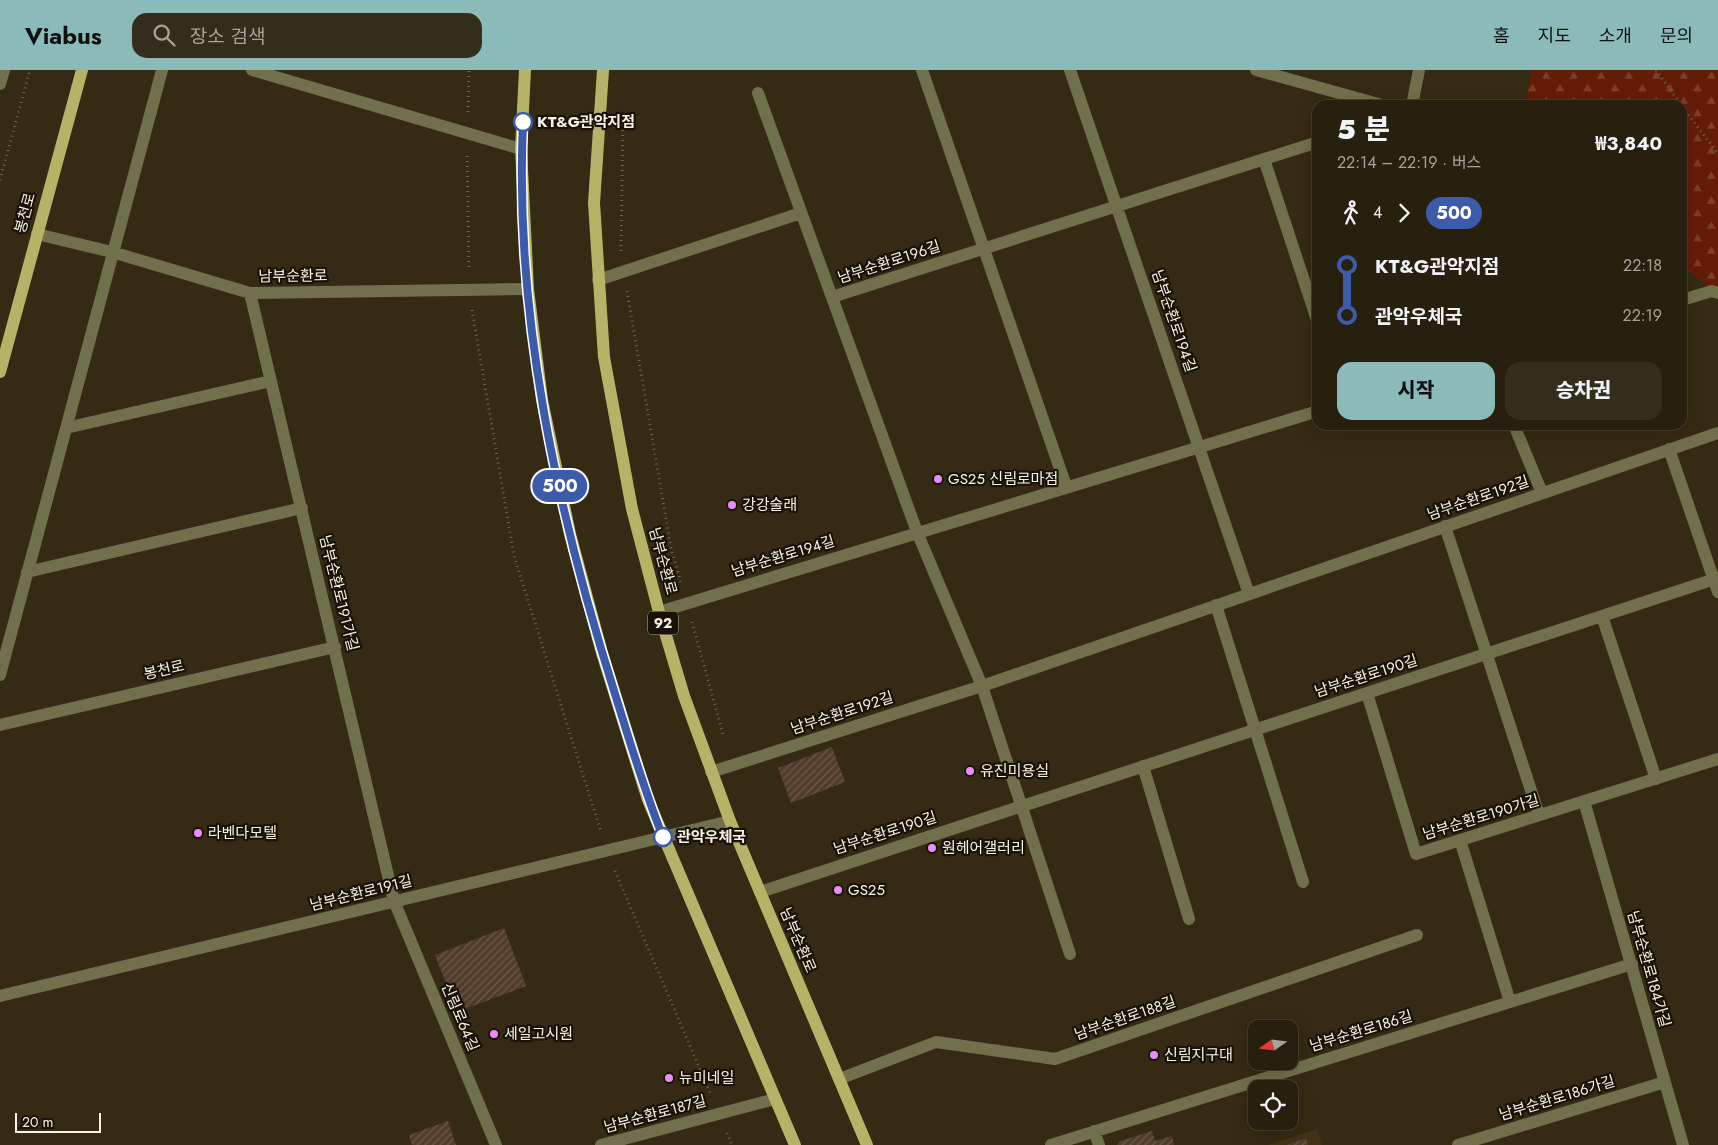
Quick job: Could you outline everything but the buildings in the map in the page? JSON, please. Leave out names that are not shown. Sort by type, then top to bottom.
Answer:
[{"type":"main road","name":"봉천로","points":[[1,367],[82,70]]},
{"type":"main road","points":[[525,70],[521,149],[528,290],[542,400],[570,534],[602,653],[648,800],[795,1145]]},
{"type":"main road","name":"남부순환로","points":[[603,70],[594,203],[598,280],[604,357],[632,509],[659,612],[684,696],[711,772],[867,1145]]},
{"type":"street","points":[[0,84],[4,70]]},
{"type":"street","points":[[0,675],[162,70]]},
{"type":"street","points":[[252,70],[521,149]]},
{"type":"street","points":[[922,70],[1066,486]]},
{"type":"street","points":[[1070,70],[1117,207]]},
{"type":"street","points":[[1256,70],[1364,100]]},
{"type":"street","points":[[1413,100],[1419,70]]},
{"type":"street","name":"남부순환로196길","points":[[758,93],[832,297],[1312,144]]},
{"type":"street","points":[[1264,160],[1312,305]]},
{"type":"street","name":"남부순환로194길","points":[[1117,207],[1199,446]]},
{"type":"street","points":[[598,280],[801,213]]},
{"type":"street","name":"남부순환로","points":[[36,234],[112,252],[250,293],[528,290]]},
{"type":"street","points":[[1687,298],[1712,290],[1718,294]]},
{"type":"street","name":"남부순환로191가길","points":[[250,293],[394,901]]},
{"type":"street","points":[[832,297],[917,532],[982,686],[1070,954]]},
{"type":"street","points":[[66,428],[271,381]]},
{"type":"street","name":"남부순환로194길","points":[[659,612],[1066,486],[1312,413]]},
{"type":"street","points":[[1516,430],[1542,493]]},
{"type":"street","name":"남부순환로192길","points":[[711,772],[982,686],[1718,432]]},
{"type":"street","points":[[1199,446],[1249,594]]},
{"type":"street","points":[[1669,449],[1716,579],[1718,592]]},
{"type":"street","points":[[27,572],[302,508]]},
{"type":"street","points":[[1445,526],[1539,816]]},
{"type":"street","name":"남부순환로190길","points":[[760,892],[1716,579]]},
{"type":"street","points":[[1216,605],[1303,882]]},
{"type":"street","points":[[1602,616],[1656,779]]},
{"type":"street","name":"봉천로","points":[[0,725],[335,647]]},
{"type":"street","name":"남부순환로190가길","points":[[1367,693],[1416,854],[1718,759]]},
{"type":"street","points":[[1143,766],[1190,919]]},
{"type":"street","name":"남부순환로184가길","points":[[1584,801],[1683,1145]]},
{"type":"street","name":"남부순환로191길","points":[[0,996],[730,821]]},
{"type":"street","points":[[1460,840],[1510,1002]]},
{"type":"street","name":"신림로64길","points":[[394,901],[496,1145]]},
{"type":"street","name":"남부순환로188길","points":[[839,1079],[936,1042],[1054,1059],[1417,935]]},
{"type":"street","name":"남부순환로186길","points":[[1051,1145],[1632,964]]},
{"type":"street","name":"남부순환로186가길","points":[[1458,1145],[1664,1082]]},
{"type":"street","name":"남부순환로187길","points":[[601,1145],[776,1098]]},
{"type":"street","points":[[1094,1131],[1099,1145]]},
{"type":"path","points":[[0,180],[30,70]]},
{"type":"path","points":[[469,70],[467,133],[469,290],[514,556],[606,850],[732,1145]]},
{"type":"path","points":[[1656,70],[1678,100]]},
{"type":"path","points":[[1687,112],[1717,151]]},
{"type":"shaded area","points":[[1317,1129],[1322,1145],[1268,1145]]},
{"type":"green space","points":[[1532,70],[1718,70],[1718,293],[1687,270],[1687,100],[1526,100]]},
{"type":"bus line","name":"500","points":[[523,122],[521,149],[524,233],[528,290],[542,400],[570,534],[602,653],[648,800],[663,837]]},
{"type":"place","name":"KT&G관악지점","points":[[523,122]]},
{"type":"place","name":"GS25 신림로마점","points":[[938,479]]},
{"type":"place","name":"강강술래","points":[[732,505]]},
{"type":"place","name":"유진미용실","points":[[970,771]]},
{"type":"place","name":"라벤다모텔","points":[[198,833]]},
{"type":"place","name":"관악우체국","points":[[663,837]]},
{"type":"place","name":"원헤어갤러리","points":[[932,848]]},
{"type":"place","name":"GS25","points":[[838,890]]},
{"type":"place","name":"세일고시원","points":[[494,1034]]},
{"type":"place","name":"신림지구대","points":[[1154,1055]]},
{"type":"place","name":"뉴미네일","points":[[669,1078]]}]
